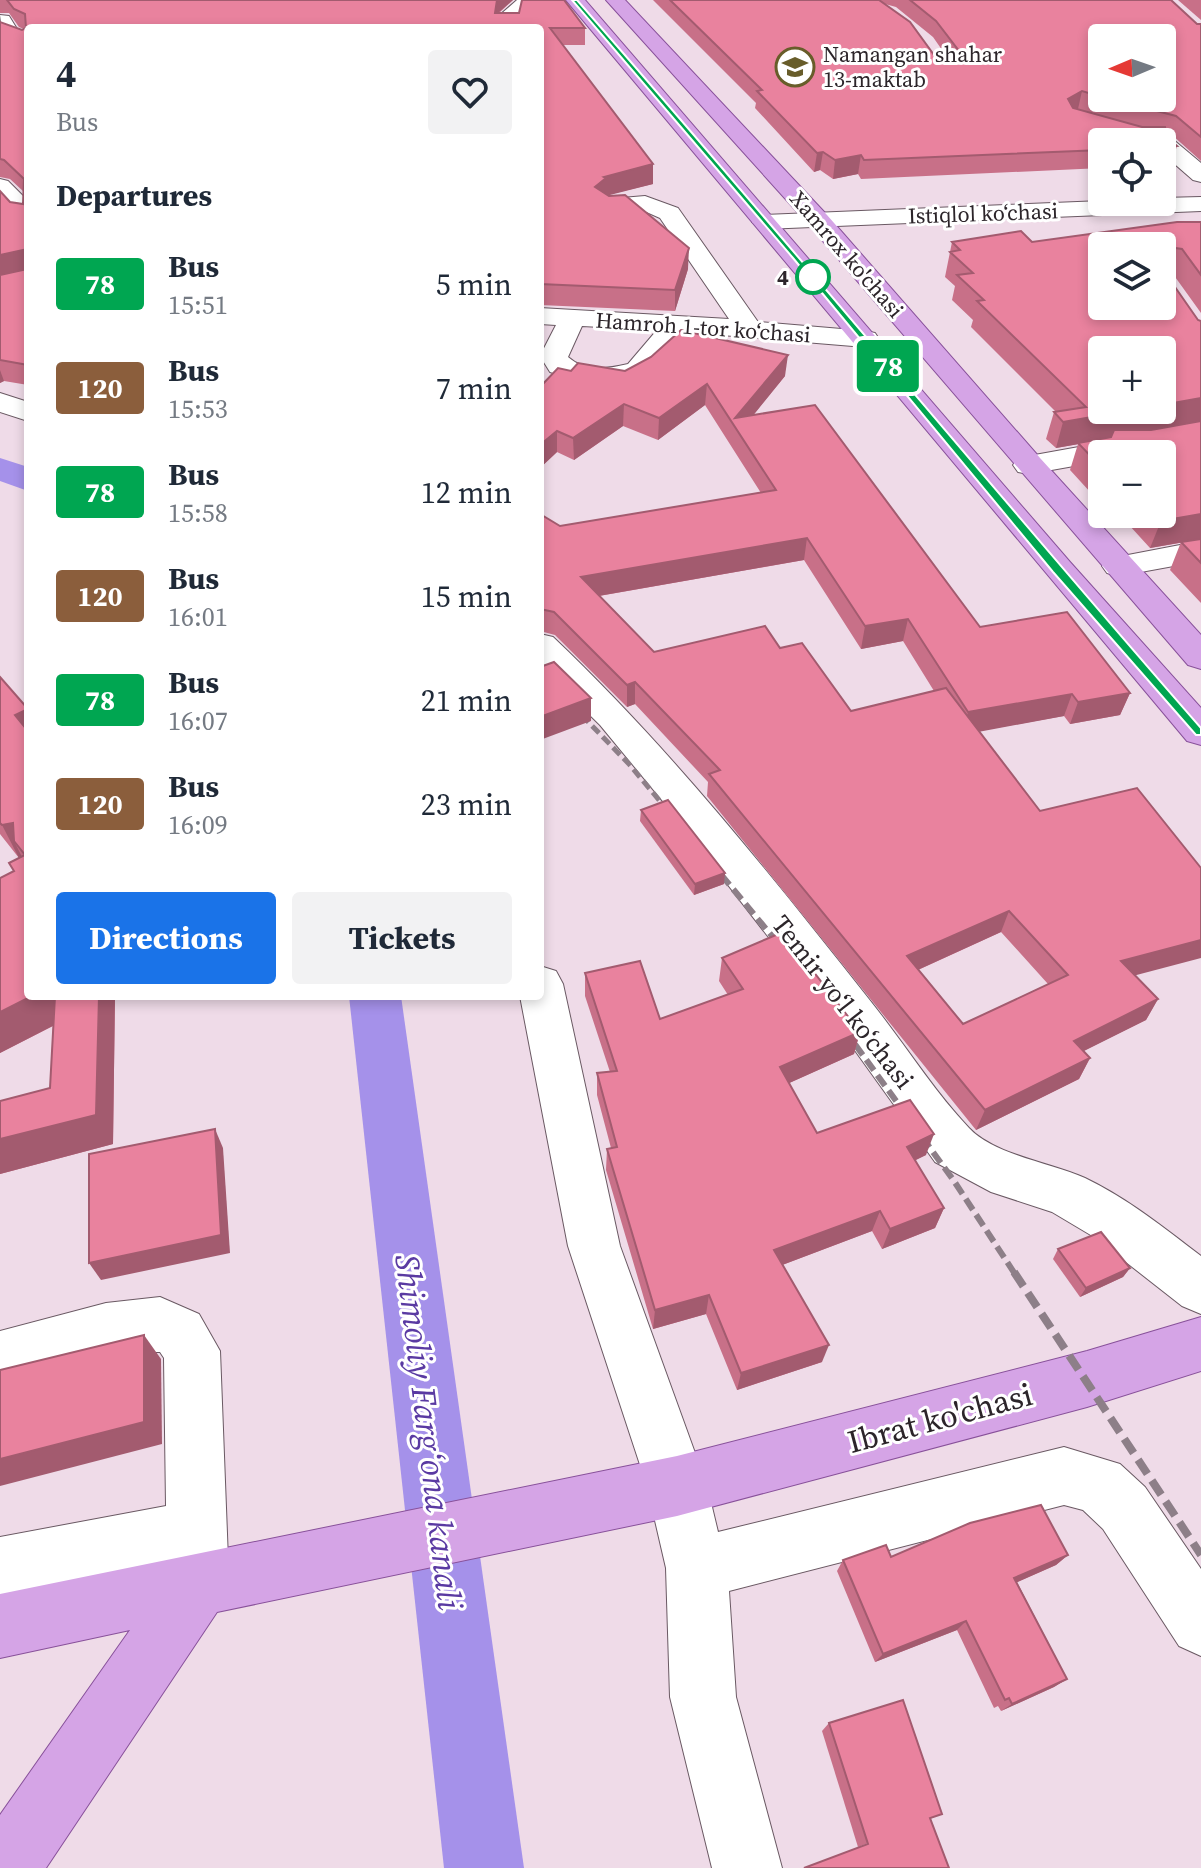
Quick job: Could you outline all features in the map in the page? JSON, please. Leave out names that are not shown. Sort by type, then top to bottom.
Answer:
[{"type":"main road","points":[[575,0],[1058,569],[1201,732]]},
{"type":"main road","name":"Xamrox ko'chasi","points":[[615,0],[818,220],[1029,465],[1201,657]]},
{"type":"main road","name":"Ibrat ko'chasi","points":[[0,1626],[198,1558],[283,1569],[677,1486],[1197,1353]]},
{"type":"main road","points":[[11,1868],[17,1850],[198,1558]]},
{"type":"street","points":[[509,24],[510,14],[528,0]]},
{"type":"street","points":[[1,19],[10,33],[24,38]]},
{"type":"street","points":[[1176,155],[1201,175]]},
{"type":"street","points":[[0,186],[24,211]]},
{"type":"street","points":[[610,206],[645,203],[669,213],[749,329]]},
{"type":"street","name":"Istiqlol koʻchasi","points":[[764,222],[1201,204]]},
{"type":"street","points":[[1080,209],[1097,228]]},
{"type":"street","points":[[925,215],[949,241]]},
{"type":"street","name":"Hamroh 1-tor koʻchasi","points":[[544,316],[678,323],[865,339]]},
{"type":"street","points":[[573,318],[553,358],[566,371],[596,376],[638,370],[678,323]]},
{"type":"street","points":[[0,402],[24,411]]},
{"type":"street","points":[[1029,465],[1201,434]]},
{"type":"street","points":[[1119,566],[1201,551]]},
{"type":"street","name":"Temir yoʻl koʻchasi","points":[[544,649],[613,716],[680,795],[852,1011],[953,1146],[1009,1176],[1066,1194],[1112,1220],[1201,1288]]},
{"type":"street","points":[[543,1000],[594,1246],[677,1486],[697,1568],[703,1697],[747,1868]]},
{"type":"street","points":[[0,1358],[130,1326],[160,1323],[181,1333],[192,1351],[198,1558],[0,1568]]},
{"type":"street","points":[[697,1568],[1064,1476],[1099,1485],[1124,1508],[1201,1624]]},
{"type":"building","points":[[7,0],[497,0],[495,13],[519,13],[522,0],[564,0],[585,28],[550,28],[653,164],[604,177],[595,187],[609,196],[625,195],[689,248],[675,290],[544,284],[544,24],[26,24],[25,14],[14,9]]},
{"type":"building","points":[[670,0],[879,0],[910,22],[937,59],[948,61],[959,51],[936,21],[910,0],[1171,0],[1197,24],[1201,24],[1201,137],[1176,116],[1161,112],[1176,112],[1176,24],[1088,24],[1088,93],[1082,91],[1068,99],[1073,108],[1142,127],[1165,128],[1088,128],[1088,151],[864,160],[861,155],[835,160],[823,152],[817,153],[757,91],[762,90]]},
{"type":"building","points":[[0,22],[22,30],[24,179],[0,159]]},
{"type":"building","points":[[24,179],[24,364],[0,360],[0,275],[23,270],[23,250],[0,255],[0,191],[10,202],[23,204]]},
{"type":"building","points":[[1177,222],[1201,222],[1201,275],[1182,249],[1176,248],[1176,232],[1104,232]]},
{"type":"building","points":[[1021,231],[1032,242],[1088,234],[1088,320],[1176,320],[1176,288],[1201,321],[1201,398],[1176,402],[1176,336],[1088,336],[1088,418],[1063,422],[1054,412],[1086,407],[977,301],[984,300],[957,275],[973,273],[950,252],[960,250],[952,242]]},
{"type":"building","points":[[681,330],[788,355],[735,418],[815,405],[980,627],[1067,612],[1130,693],[1078,702],[1072,694],[968,712],[908,619],[865,626],[807,538],[581,577],[654,652],[765,626],[780,648],[802,643],[851,711],[946,688],[1040,811],[1137,788],[1201,868],[1201,940],[1121,961],[1158,999],[1074,1041],[1090,1058],[985,1110],[709,774],[720,770],[635,682],[627,685],[554,612],[544,610],[544,516],[560,526],[776,490],[707,384],[659,418],[624,404],[573,438],[557,431],[544,442],[544,383],[558,368],[571,371],[578,363],[625,371],[651,357]],"holes":[[[1009,911],[1068,975],[963,1024],[907,956]]]},
{"type":"building","points":[[1201,421],[1201,514],[1176,518],[1176,440],[1094,440],[1111,437],[1114,430],[1151,430]]},
{"type":"building","points":[[1088,441],[1088,453],[1078,443]]},
{"type":"building","points":[[1201,539],[1201,563],[1181,542]]},
{"type":"building","points":[[554,662],[591,698],[544,716],[544,666]]},
{"type":"building","points":[[0,677],[24,704],[24,711],[15,715],[24,726],[24,854],[14,841],[13,823],[0,823]]},
{"type":"building","points":[[668,800],[725,873],[695,884],[641,810]]},
{"type":"building","points":[[24,856],[24,1000],[0,1012],[0,878],[14,871],[9,863]]},
{"type":"building","points":[[783,932],[860,1032],[780,1067],[817,1133],[910,1100],[934,1134],[907,1147],[944,1208],[890,1229],[880,1211],[774,1250],[829,1345],[741,1373],[709,1295],[655,1310],[607,1149],[617,1147],[597,1073],[617,1071],[585,973],[640,961],[660,1019],[743,989],[722,958]]},
{"type":"building","points":[[55,1000],[99,1000],[96,1115],[0,1139],[0,1101],[50,1088]]},
{"type":"building","points":[[215,1129],[221,1235],[89,1263],[89,1154]]},
{"type":"building","points":[[1101,1232],[1130,1268],[1086,1288],[1058,1249]]},
{"type":"building","points":[[144,1335],[144,1422],[0,1459],[0,1370]]},
{"type":"building","points":[[1041,1505],[1068,1555],[1014,1578],[1067,1679],[1012,1704],[1009,1698],[1005,1700],[966,1621],[883,1654],[843,1560],[886,1545],[891,1557],[970,1523]]},
{"type":"building","points":[[903,1700],[942,1814],[930,1818],[949,1868],[804,1868],[868,1844],[829,1723]]},
{"type":"waterway","name":"Shimoliy Fargʻona kanali","points":[[0,469],[24,478]]},
{"type":"waterway","name":"Shimoliy Fargʻona kanali","points":[[376,1000],[484,1868]]},
{"type":"railway","points":[[544,676],[629,764],[675,819]]},
{"type":"railway","points":[[709,860],[786,953]]},
{"type":"railway","points":[[844,1029],[954,1181],[1015,1274]]},
{"type":"railway","points":[[1014,1272],[1201,1555]]},
{"type":"bus line","name":"78","points":[[575,0],[796,256],[1058,569],[1201,732]]},
{"type":"place","name":"Namangan shahar 13-maktab","points":[[795,67]]},
{"type":"place","name":"4","points":[[813,277]]}]
